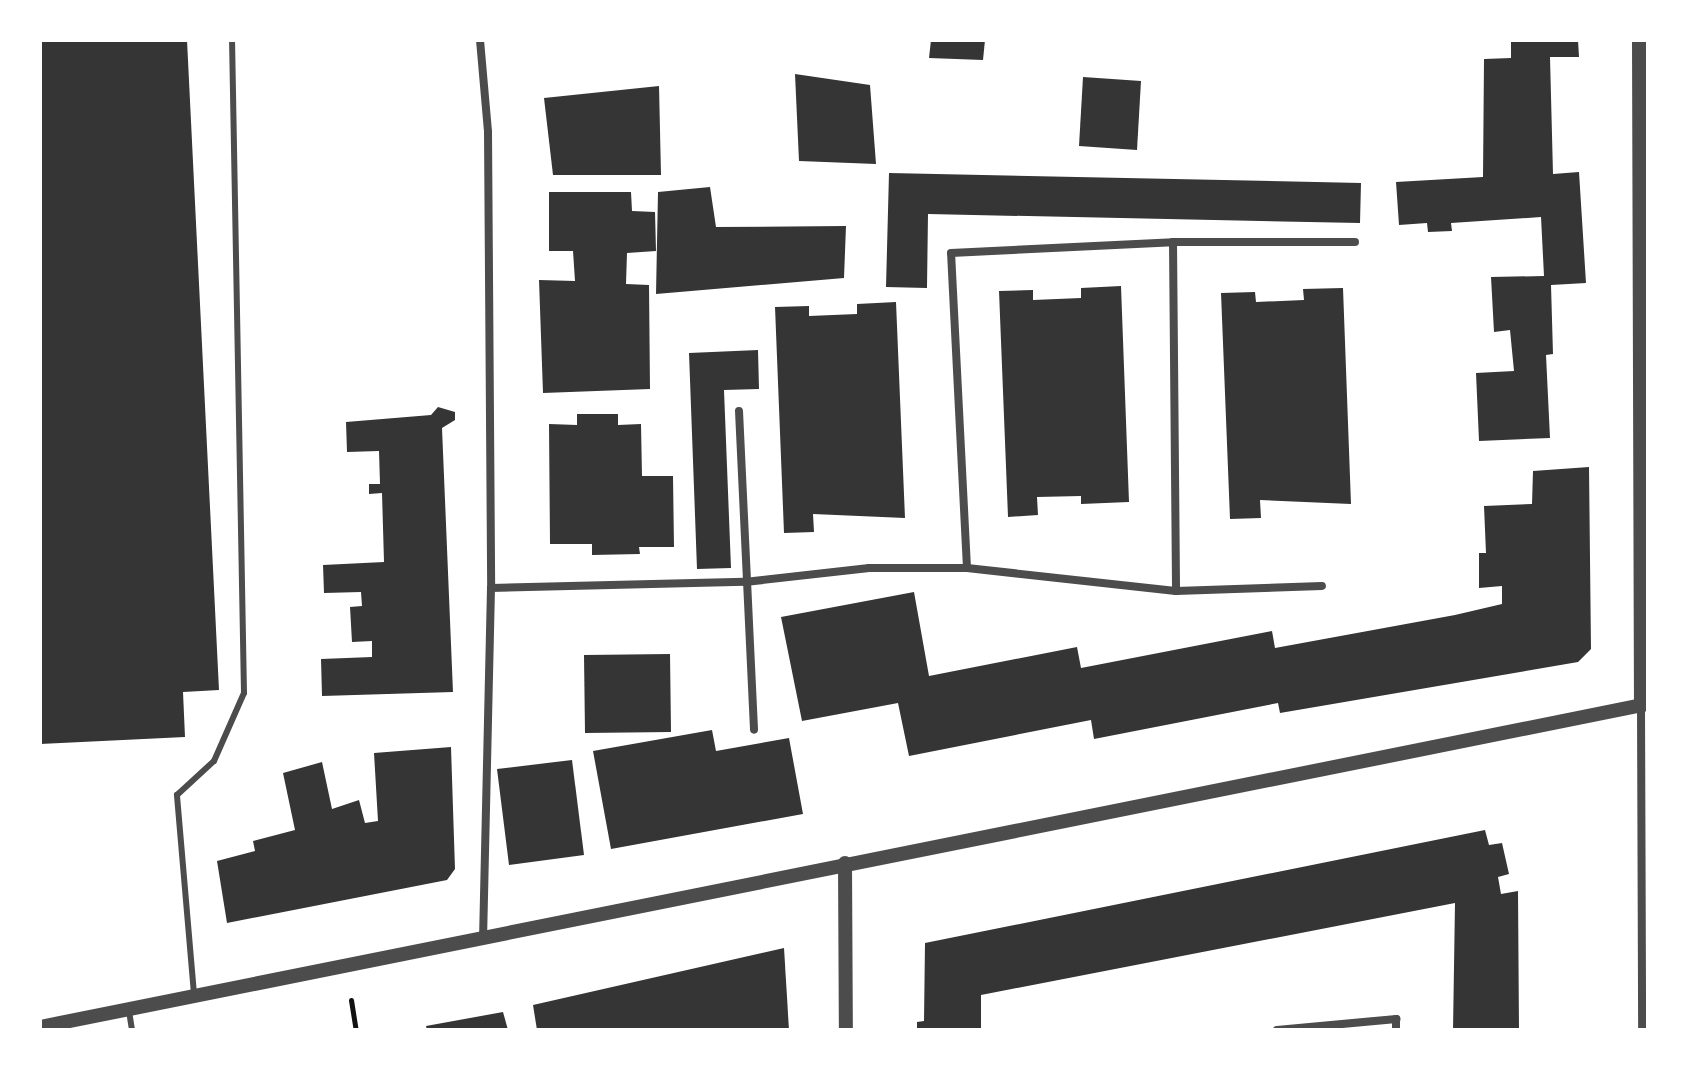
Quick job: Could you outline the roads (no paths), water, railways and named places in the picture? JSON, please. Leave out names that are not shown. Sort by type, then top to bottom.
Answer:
[{"type":"street","points":[[480,40],[488,132],[491,588],[483,938]]},
{"type":"street","points":[[1639,40],[1645,705],[1642,1030]]},
{"type":"street","points":[[967,568],[951,253],[1173,242],[1355,242]]},
{"type":"street","points":[[1173,242],[1176,591]]},
{"type":"street","points":[[739,411],[754,730]]},
{"type":"street","points":[[491,588],[745,582],[869,568],[967,568],[1176,591],[1322,586]]},
{"type":"street","points":[[40,1027],[845,863],[1645,705]]},
{"type":"street","points":[[845,863],[846,1030]]},
{"type":"street","points":[[1277,1030],[1396,1019],[1396,1030]]},
{"type":"lane","points":[[194,998],[177,795],[214,761],[244,693],[232,40]]},
{"type":"lane","points":[[129,1011],[132,1030]]}]
